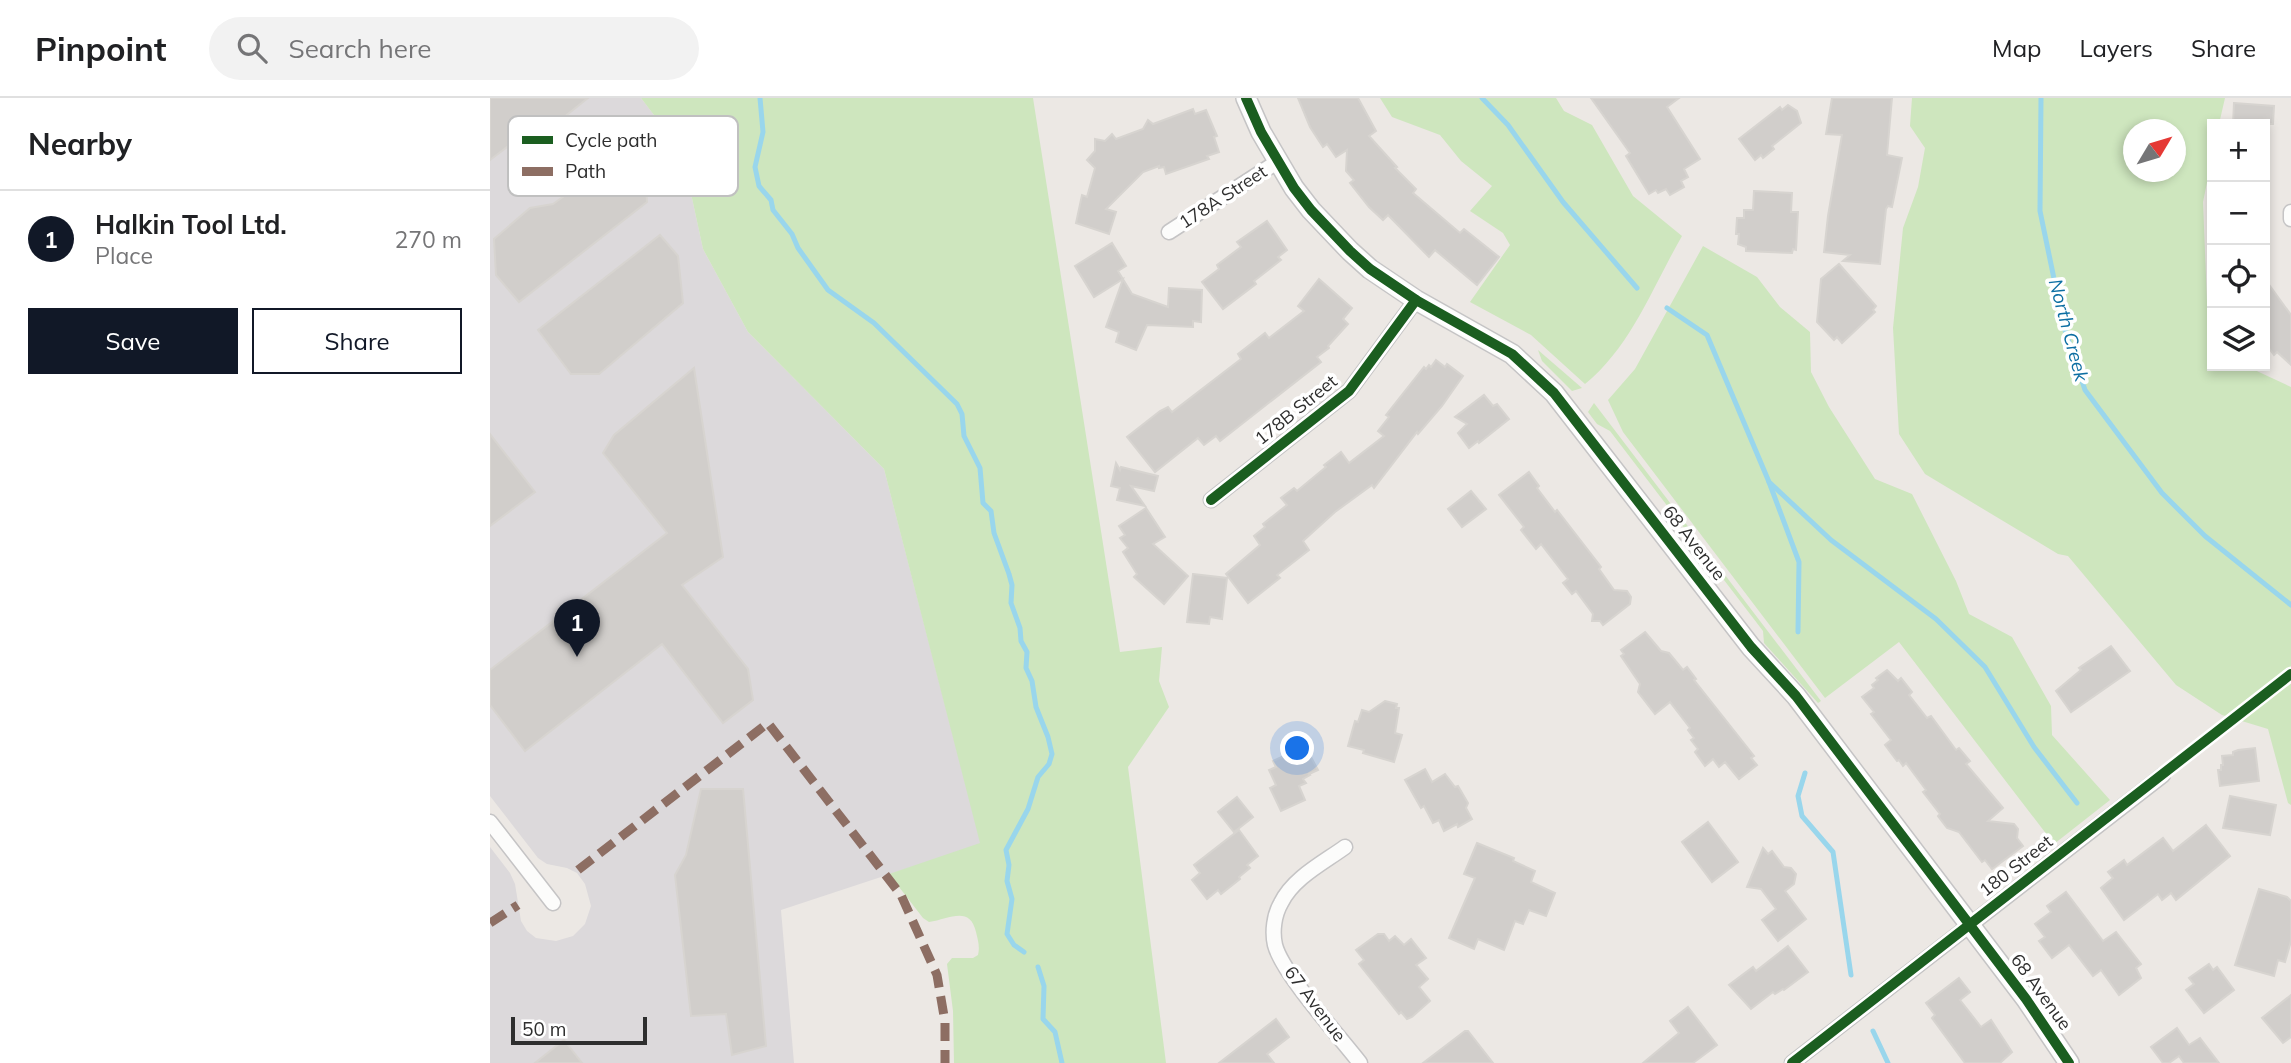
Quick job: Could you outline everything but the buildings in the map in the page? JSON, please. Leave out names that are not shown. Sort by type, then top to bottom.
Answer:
[{"type":"street","name":"68 Avenue","points":[[1246,98],[1277,162],[1311,210],[1350,251],[1370,269],[1416,300],[1512,354],[1554,393],[1751,648],[1797,696],[2026,999],[2069,1063]]},
{"type":"street","name":"178A Street","points":[[1169,232],[1277,162]]},
{"type":"street","points":[[2291,212],[2291,219]]},
{"type":"street","name":"178B Street","points":[[1210,500],[1349,391],[1416,300]]},
{"type":"street","name":"180 Street","points":[[1792,1063],[2163,775]]},
{"type":"street","points":[[490,822],[553,903]]},
{"type":"street","name":"67 Avenue","points":[[1345,847],[1291,889],[1281,903],[1273,930],[1275,947],[1290,973],[1360,1063]]},
{"type":"shaded area","points":[[490,98],[641,98],[655,116],[508,116],[508,196],[692,196],[703,249],[748,332],[884,469],[981,844],[781,910],[794,1063],[490,1063],[490,847],[510,873],[515,884],[521,921],[527,931],[536,938],[556,941],[573,936],[585,924],[591,906],[585,884],[577,873],[547,864],[538,858],[490,796]]},
{"type":"green space","points":[[641,98],[1033,98],[1120,652],[1162,647],[1159,681],[1169,707],[1128,767],[1166,1063],[954,1063],[953,1011],[947,964],[952,958],[973,958],[978,955],[976,932],[973,924],[964,916],[929,922],[923,918],[889,874],[980,843],[884,469],[748,332],[703,249],[692,196],[738,196],[738,116],[655,116]]},
{"type":"green space","points":[[1380,98],[1556,98],[1564,111],[1592,125],[1633,196],[1682,236],[1628,334],[1601,369],[1585,384],[1531,335],[1470,302],[1510,245],[1503,233],[1470,211],[1492,186],[1461,161],[1440,135],[1392,117]]},
{"type":"green space","points":[[1912,98],[2225,98],[2220,119],[2207,119],[2207,182],[2203,202],[2207,371],[2257,371],[2291,387],[2291,805],[2288,803],[2268,729],[2222,715],[2176,685],[2068,556],[2058,554],[1925,474],[1899,434],[1893,328],[1903,228],[1918,187],[1925,148],[1910,126]]},
{"type":"green space","points":[[1703,246],[1757,277],[1780,307],[1810,332],[1811,372],[1829,407],[1875,479],[1912,494],[1956,581],[1969,614],[2012,637],[2051,706],[2052,735],[2110,800],[2054,844],[1899,642],[1825,698],[1623,432],[1608,400],[1635,369]]},
{"type":"green space","points":[[1538,350],[1582,388],[1572,391],[1542,361]]},
{"type":"green space","points":[[1594,403],[1821,701],[1818,703],[1764,643],[1763,631],[1610,431],[1597,424],[1588,412]]},
{"type":"waterway","points":[[760,98],[763,132],[755,167],[759,186],[771,200],[773,210],[828,290],[874,323],[957,404],[962,414],[964,436],[980,468],[983,503],[991,511],[994,533],[1009,574],[1012,585],[1011,603],[1020,628],[1021,641],[1027,652],[1026,668],[1052,754],[1049,764],[1038,777],[1028,809],[1006,850],[1009,865],[1007,881],[1012,899],[1007,934],[1014,945],[1024,952]]},
{"type":"waterway","points":[[1482,98],[1508,125],[1563,202],[1637,288]]},
{"type":"waterway","name":"North Creek","points":[[2041,98],[2040,211],[2064,327],[2085,390],[2162,493],[2205,536],[2291,605]]},
{"type":"waterway","points":[[1667,308],[1707,335],[1769,482],[1799,562],[1798,632]]},
{"type":"waterway","points":[[1769,482],[1831,540],[1936,619],[1985,667],[2034,747],[2077,803]]},
{"type":"waterway","points":[[1805,773],[1798,796],[1802,816],[1833,852],[1851,975]]},
{"type":"waterway","points":[[1038,967],[1044,986],[1043,1019],[1055,1032],[1062,1063]]},
{"type":"waterway","points":[[1873,1031],[1888,1063]]},
{"type":"marked path","points":[[578,870],[768,723],[901,895],[937,975],[945,1022],[945,1063]]},
{"type":"marked path","points":[[490,923],[518,905]]},
{"type":"cycle path","points":[[1246,98],[1261,132],[1294,188],[1350,251],[1370,269],[1416,300],[1512,354],[1554,393],[1751,647],[1796,696],[2026,999],[2069,1063]]},
{"type":"cycle path","points":[[1211,500],[1349,391],[1416,300]]},
{"type":"cycle path","points":[[1792,1063],[2291,674]]},
{"type":"place","name":"Halkin Tool Ltd.","points":[[577,657]]}]
